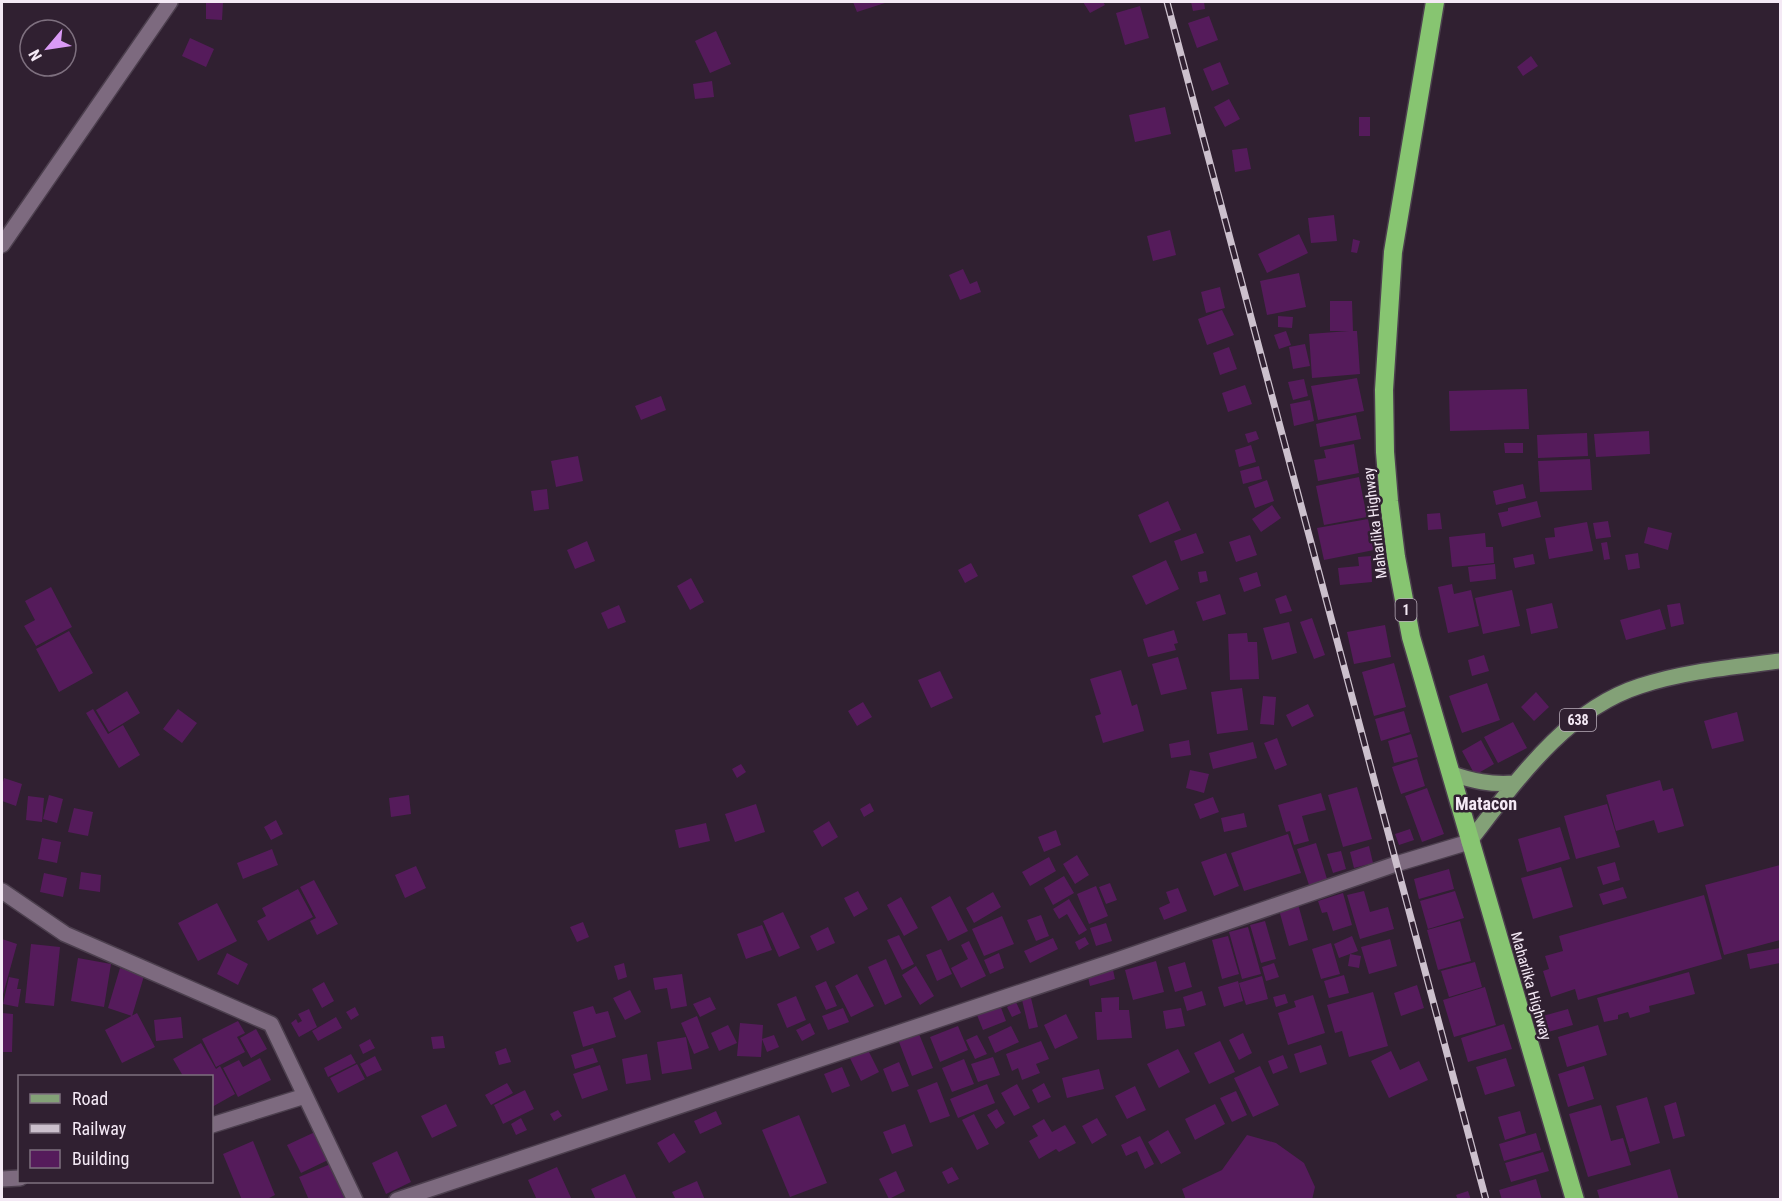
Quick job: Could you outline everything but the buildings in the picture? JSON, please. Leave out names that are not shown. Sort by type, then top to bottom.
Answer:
[{"type":"highway","name":"Maharlika Highway","points":[[1435,2],[1394,252],[1384,390],[1389,501],[1403,596],[1414,648],[1575,1200]]},
{"type":"main road","name":"638","points":[[1469,842],[1515,783],[1570,725],[1606,701],[1639,686],[1662,680],[1730,667],[1780,661]]},
{"type":"main road","points":[[1450,773],[1471,781],[1493,785],[1515,783]]},
{"type":"street","points":[[2,245],[170,2]]},
{"type":"street","points":[[398,1200],[1385,867],[1469,842]]},
{"type":"street","points":[[2,891],[65,934],[271,1024],[355,1200]]},
{"type":"street","points":[[213,1125],[305,1096]]},
{"type":"street","points":[[2,1179],[18,1178]]},
{"type":"railway","points":[[1167,2],[1486,1200]]},
{"type":"district","name":"Matacon","points":[[1486,804]]}]
